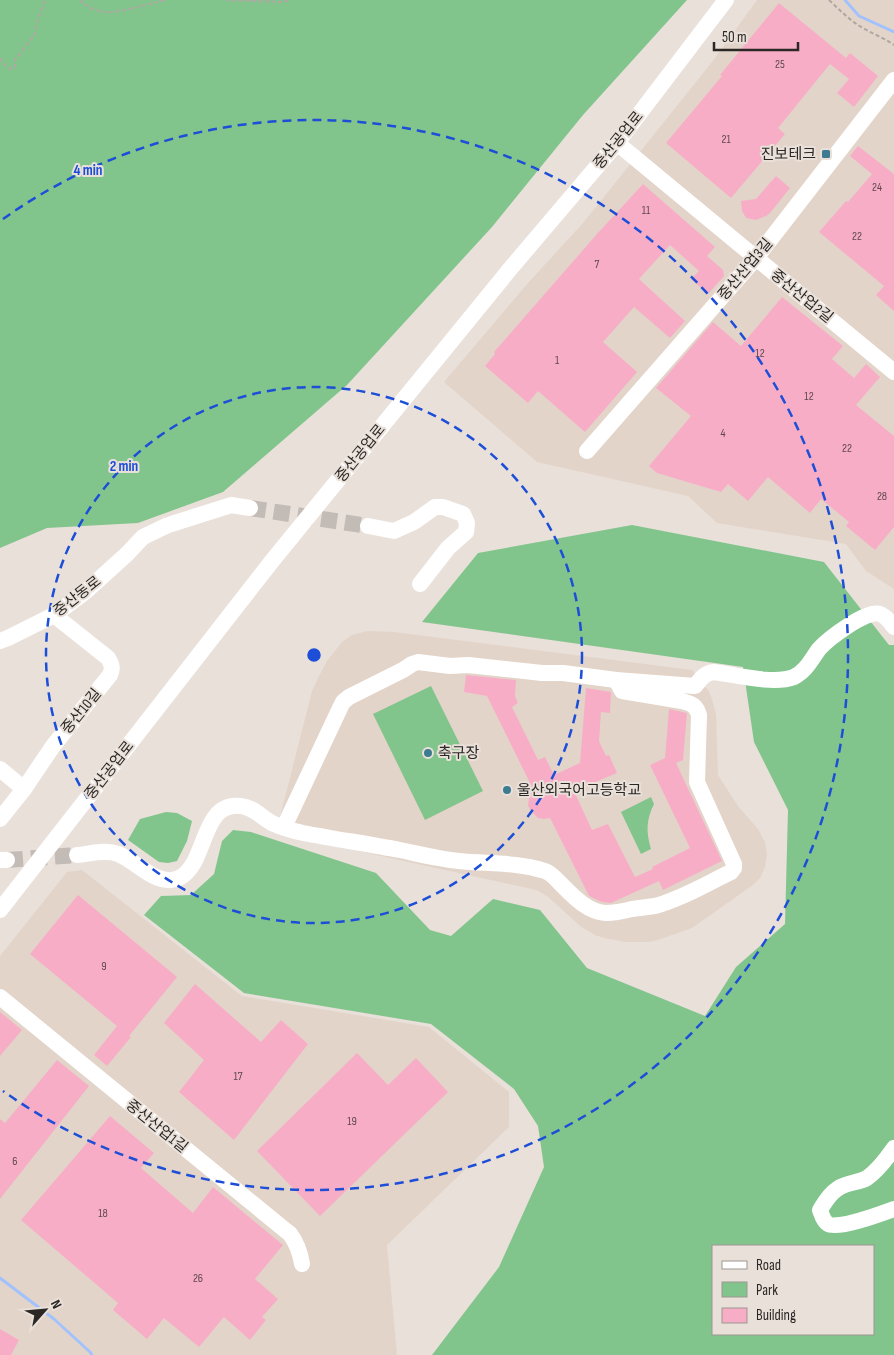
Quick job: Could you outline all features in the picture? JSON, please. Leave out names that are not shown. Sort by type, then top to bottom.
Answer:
[{"type":"street","name":"중산공업로","points":[[0,910],[272,561],[510,269],[617,143],[726,0]]},
{"type":"street","name":"중산산업3길","points":[[587,451],[756,258],[894,80]]},
{"type":"street","name":"중산산업2길","points":[[617,143],[894,372]]},
{"type":"street","name":"중산동로","points":[[0,641],[54,615],[85,592],[143,537],[168,525],[231,505],[250,508]]},
{"type":"street","points":[[368,526],[394,531],[414,522],[435,507],[443,507],[463,514],[467,523],[466,532],[448,548],[420,584]]},
{"type":"street","points":[[284,827],[343,702],[418,662],[542,673],[563,673],[616,680],[694,686],[704,675],[714,672],[769,680],[782,680],[802,672],[820,649],[840,630],[871,614],[880,614],[894,627]]},
{"type":"street","name":"중산10길","points":[[0,819],[112,670],[112,664],[108,658],[54,615]]},
{"type":"street","points":[[77,855],[105,852],[118,854],[157,877],[172,880],[184,875],[194,863],[211,822],[218,814],[227,808],[245,806],[273,824],[301,832],[458,861],[511,864],[547,872],[576,898],[593,910],[604,913],[656,905],[681,896],[731,872],[734,864],[698,782],[699,715],[697,709],[691,704],[682,701],[622,691],[616,680]]},
{"type":"street","points":[[0,769],[24,789]]},
{"type":"street","name":"중산산업1길","points":[[0,997],[290,1234],[300,1252],[302,1264]]},
{"type":"street","points":[[894,1148],[868,1177],[836,1189],[828,1197],[820,1210],[828,1224],[835,1226],[894,1209]]},
{"type":"path","points":[[0,58],[7,68],[15,67],[15,60],[34,34],[45,0]]},
{"type":"path","points":[[80,0],[83,4],[104,12],[117,11],[165,0]]},
{"type":"path","points":[[226,0],[281,2],[291,0]]},
{"type":"path","points":[[829,0],[861,27],[894,45]]},
{"type":"shaded area","points":[[757,0],[894,0],[894,589],[866,571],[846,544],[717,523],[688,496],[537,462],[444,382],[528,283],[583,223],[712,62]]},
{"type":"shaded area","name":"울산외국어고등학교","points":[[367,631],[394,632],[692,670],[708,690],[716,714],[718,775],[738,806],[758,829],[765,842],[767,854],[765,867],[760,878],[692,928],[658,940],[626,942],[595,935],[580,926],[547,896],[536,890],[276,833],[312,691],[327,661],[342,642],[352,635]]},
{"type":"shaded area","points":[[82,870],[242,996],[429,1027],[509,1092],[509,1127],[387,1245],[397,1355],[0,1355],[0,956],[67,872]]},
{"type":"green space","points":[[0,0],[687,0],[583,115],[492,227],[347,385],[223,492],[138,523],[47,528],[0,548]]},
{"type":"green space","points":[[632,525],[824,562],[889,645],[894,645],[894,1355],[432,1355],[499,1267],[544,1167],[538,1126],[514,1089],[431,1024],[244,993],[144,915],[161,896],[191,895],[214,874],[222,841],[233,830],[251,832],[376,873],[430,930],[451,936],[493,899],[540,910],[587,968],[705,1016],[736,967],[785,924],[788,810],[754,742],[743,667],[422,622],[478,553]]},
{"type":"green space","name":"축구장","points":[[431,686],[483,791],[425,820],[373,714]]},
{"type":"green space","points":[[651,797],[654,804],[649,815],[648,837],[651,849],[641,854],[621,812]]},
{"type":"green space","points":[[166,812],[177,813],[192,821],[187,841],[177,861],[168,863],[159,862],[128,840],[140,819]]},
{"type":"building","points":[[779,3],[846,58],[850,53],[878,76],[854,107],[837,93],[849,79],[830,64],[778,128],[785,134],[731,198],[666,143]]},
{"type":"building","points":[[858,146],[894,174],[894,311],[876,295],[884,286],[819,232],[872,174],[850,156]]},
{"type":"building","points":[[776,176],[790,188],[766,216],[756,220],[746,218],[742,211],[741,201],[756,199]]},
{"type":"building","points":[[643,184],[715,247],[707,256],[723,270],[724,276],[708,294],[691,279],[699,271],[670,245],[639,279],[685,321],[670,338],[634,307],[603,342],[637,372],[585,432],[538,391],[528,403],[485,366],[495,354],[494,352]]},
{"type":"building","points":[[782,297],[843,346],[832,359],[854,378],[866,364],[880,377],[856,405],[894,436],[894,527],[875,550],[846,526],[849,522],[821,499],[810,513],[768,477],[748,501],[728,484],[721,492],[657,473],[649,466],[691,416],[656,388],[713,322],[741,346]]},
{"type":"building","points":[[466,675],[516,680],[515,696],[518,703],[512,707],[538,760],[545,757],[554,775],[580,763],[586,688],[611,692],[610,713],[601,712],[599,741],[606,756],[609,755],[617,773],[574,791],[592,830],[608,824],[635,877],[690,848],[650,765],[665,758],[669,709],[687,713],[683,760],[676,763],[722,861],[663,890],[659,881],[611,903],[602,902],[589,896],[550,818],[538,818],[528,806],[533,789],[487,696],[464,692]]},
{"type":"building","points":[[78,895],[177,977],[107,1066],[94,1055],[117,1026],[30,954]]},
{"type":"building","points":[[195,984],[261,1042],[281,1020],[308,1044],[234,1140],[179,1092],[204,1060],[164,1023]]},
{"type":"building","points":[[0,1012],[22,1030],[0,1056]]},
{"type":"building","points":[[357,1053],[388,1085],[416,1058],[448,1092],[320,1216],[257,1151]]},
{"type":"building","points":[[57,1060],[89,1086],[0,1199],[0,1119],[5,1123]]},
{"type":"building","points":[[110,1116],[154,1153],[141,1168],[193,1213],[213,1187],[283,1245],[255,1279],[278,1299],[262,1317],[266,1320],[250,1340],[224,1317],[199,1347],[164,1318],[147,1339],[113,1310],[118,1303],[21,1220]]},
{"type":"building","points":[[0,1329],[19,1340],[11,1355],[0,1355]]},
{"type":"waterway","points":[[845,0],[859,16],[894,32]]},
{"type":"waterway","points":[[0,1278],[54,1319],[92,1355]]},
{"type":"tunnel","points":[[250,508],[368,526]]},
{"type":"tunnel","points":[[7,860],[77,855]]},
{"type":"place","name":"진보테크","points":[[826,154]]},
{"type":"place","name":"축구장","points":[[428,753]]},
{"type":"place","name":"울산외국어고등학교","points":[[507,790]]}]
